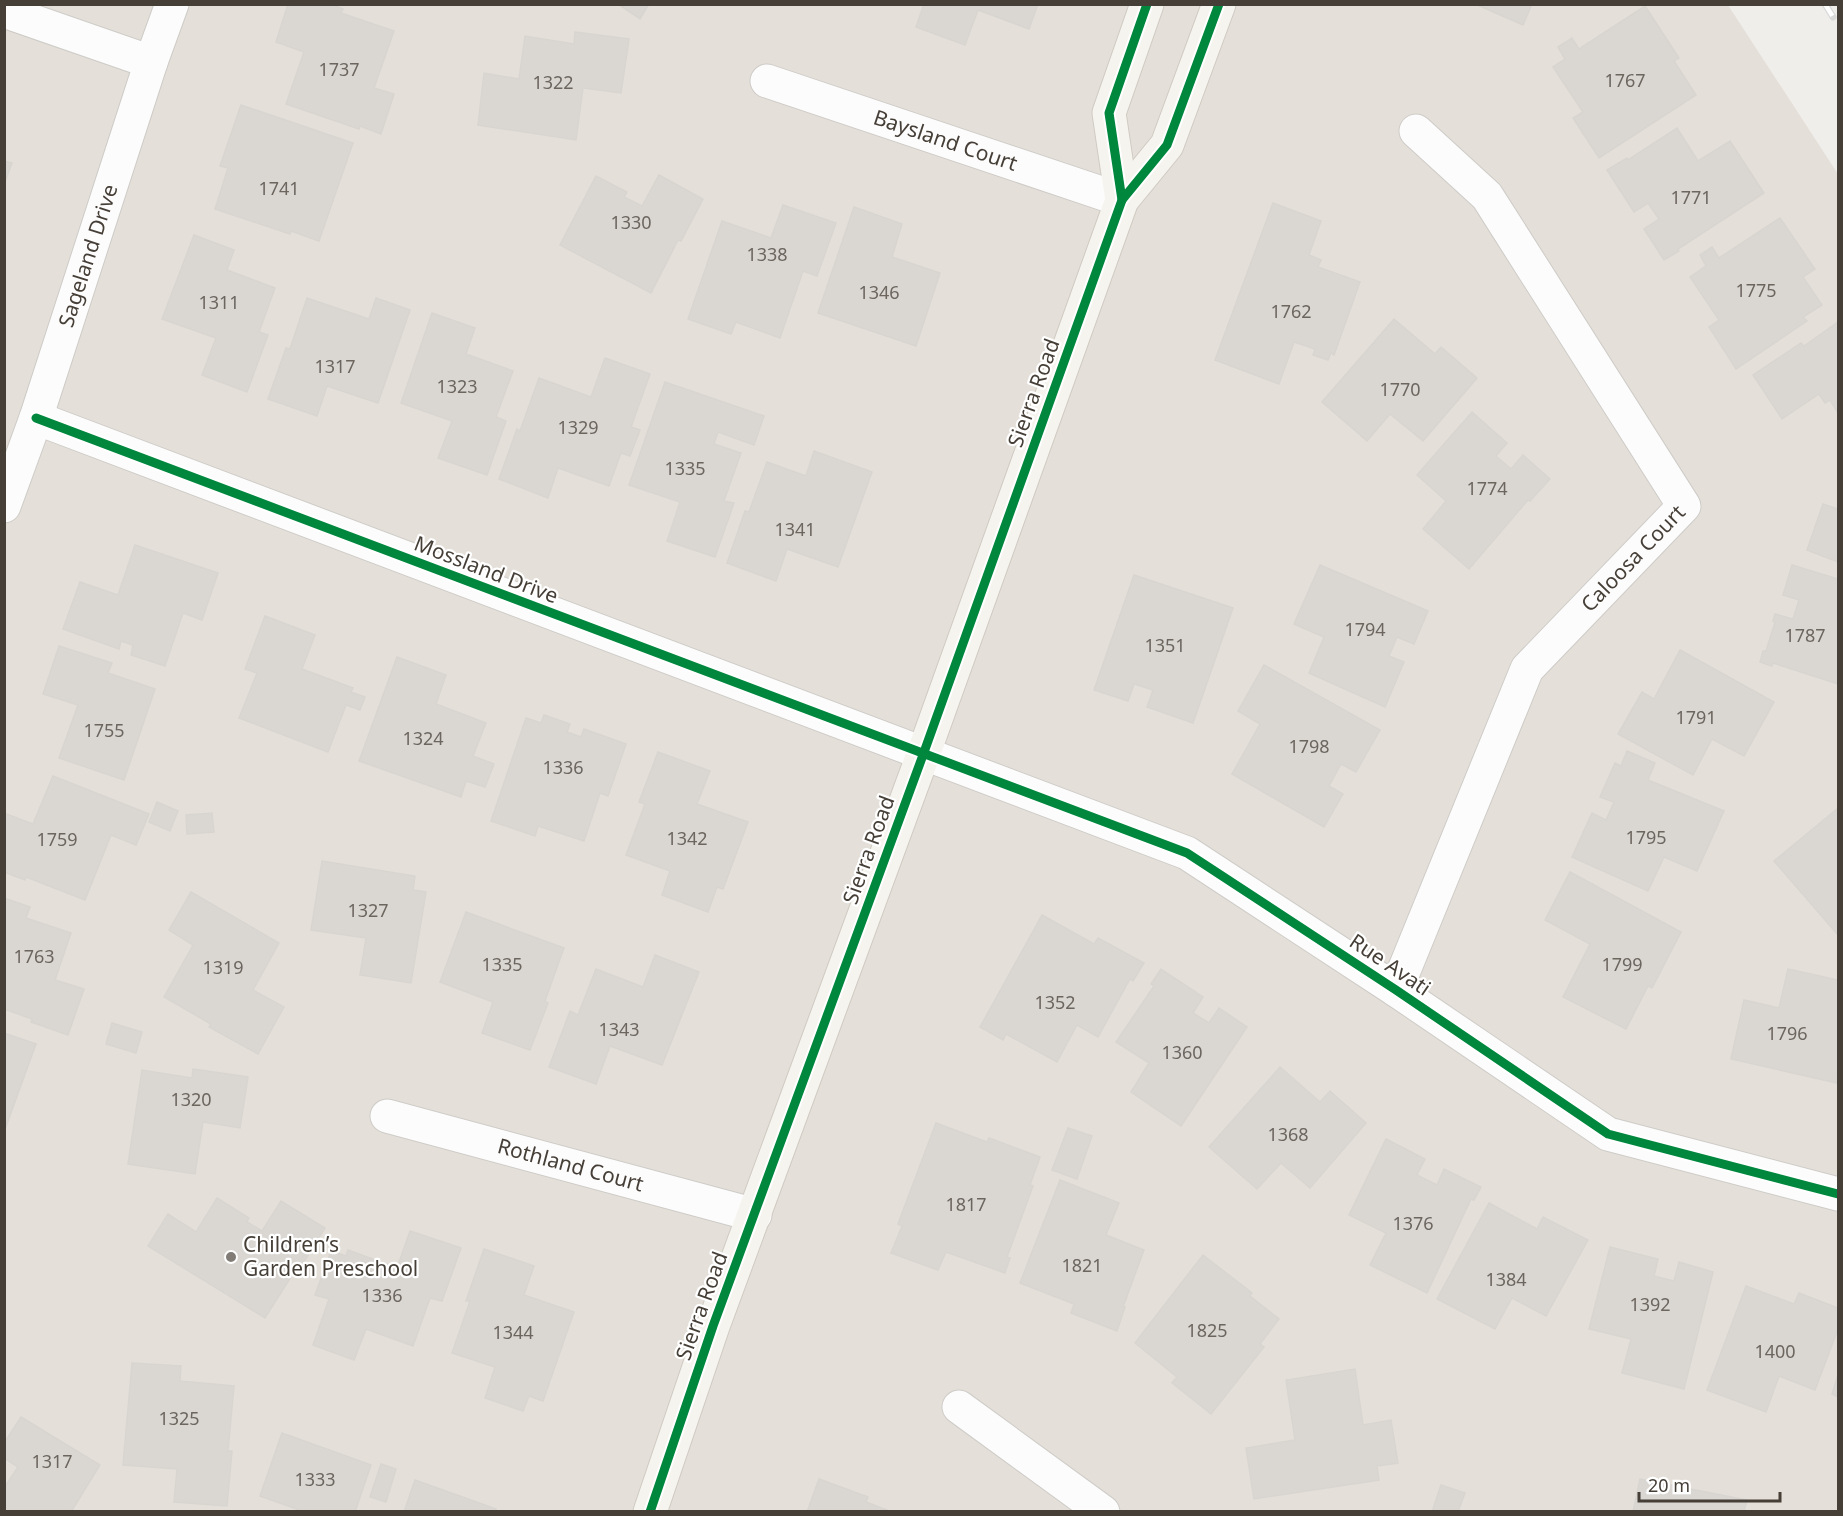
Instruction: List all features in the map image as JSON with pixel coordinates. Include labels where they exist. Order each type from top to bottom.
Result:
[{"type":"main road","name":"Sierra Road","points":[[1122,200],[1109,113],[1147,4]]},
{"type":"main road","name":"Sierra Road","points":[[650,1512],[713,1326],[923,755],[1122,200],[1167,145],[1219,4]]},
{"type":"street","name":"Sageland Drive","points":[[4,506],[36,418],[151,62],[172,4]]},
{"type":"street","points":[[4,11],[151,62]]},
{"type":"street","name":"Baysland Court","points":[[767,81],[1122,200]]},
{"type":"street","name":"Caloosa Court","points":[[1396,990],[1527,669],[1684,506],[1487,196],[1416,131]]},
{"type":"street","name":"Mossland Drive","points":[[36,418],[923,755]]},
{"type":"street","name":"Rue Avati","points":[[923,755],[1187,854],[1396,990],[1608,1134],[1839,1194]]},
{"type":"street","name":"Rothland Court","points":[[387,1116],[755,1215]]},
{"type":"street","points":[[959,1407],[1103,1512]]},
{"type":"shaded area","points":[[5,5],[1728,5],[1838,174],[1838,1511],[5,1512]]},
{"type":"building","points":[[288,4],[330,4],[343,9],[341,13],[394,31],[374,88],[394,94],[381,134],[360,126],[359,129],[286,104],[304,52],[276,42]]},
{"type":"building","points":[[618,4],[649,4],[640,19]]},
{"type":"building","points":[[924,4],[1038,4],[1029,29],[978,10],[965,45],[916,27]]},
{"type":"building","points":[[1475,4],[1532,4],[1523,25]]},
{"type":"building","points":[[1645,6],[1679,58],[1674,61],[1696,95],[1599,158],[1573,118],[1583,112],[1553,67],[1565,59],[1558,47],[1572,38],[1579,49]]},
{"type":"building","points":[[575,32],[629,39],[621,93],[583,88],[576,140],[478,125],[484,73],[519,79],[525,36],[574,44]]},
{"type":"building","points":[[241,105],[353,143],[319,241],[291,231],[290,234],[215,209],[228,168],[220,166]]},
{"type":"building","points":[[1677,128],[1698,161],[1730,141],[1764,193],[1664,260],[1644,229],[1659,219],[1648,203],[1634,212],[1607,170],[1627,158],[1628,160]]},
{"type":"building","points":[[4,161],[12,163],[4,185]]},
{"type":"building","points":[[659,175],[703,199],[681,241],[678,240],[651,293],[560,245],[596,176],[627,192],[624,197],[642,206]]},
{"type":"building","points":[[1273,203],[1321,221],[1309,255],[1321,260],[1318,267],[1360,282],[1334,355],[1331,353],[1328,360],[1313,355],[1315,349],[1294,342],[1279,384],[1215,360]]},
{"type":"building","points":[[783,205],[836,223],[817,276],[803,271],[780,338],[736,322],[731,334],[688,319],[722,221],[771,238]]},
{"type":"building","points":[[854,207],[902,224],[892,257],[940,273],[916,346],[818,313]]},
{"type":"building","points":[[1780,218],[1815,269],[1803,277],[1822,305],[1803,317],[1807,321],[1736,369],[1709,327],[1719,320],[1690,277],[1706,266],[1700,255],[1712,247],[1719,258]]},
{"type":"building","points":[[194,235],[234,250],[227,270],[275,288],[259,332],[268,335],[247,392],[202,375],[216,338],[162,319]]},
{"type":"building","points":[[307,298],[369,319],[376,298],[410,310],[378,403],[327,386],[317,416],[268,399],[286,348],[290,349]]},
{"type":"building","points":[[432,313],[475,328],[466,354],[513,371],[496,417],[506,421],[487,475],[438,458],[452,421],[401,403]]},
{"type":"building","points":[[1394,319],[1435,354],[1441,347],[1477,378],[1423,441],[1390,414],[1367,441],[1322,402]]},
{"type":"building","points":[[1838,322],[1838,413],[1830,400],[1825,403],[1819,394],[1782,419],[1753,375],[1801,343],[1804,346]]},
{"type":"building","points":[[605,358],[650,374],[631,427],[640,430],[630,456],[621,453],[609,486],[558,468],[548,498],[499,479],[517,429],[520,431],[539,378],[591,397]]},
{"type":"building","points":[[665,382],[764,416],[754,445],[718,432],[714,444],[741,453],[724,501],[734,503],[715,557],[667,541],[680,502],[629,485]]},
{"type":"building","points":[[1472,412],[1507,443],[1496,456],[1511,469],[1523,455],[1550,479],[1530,501],[1528,500],[1469,569],[1423,529],[1446,501],[1417,475]]},
{"type":"building","points":[[814,451],[872,472],[838,567],[787,549],[776,581],[727,563],[745,511],[749,512],[767,462],[806,476]]},
{"type":"building","points":[[1823,504],[1838,509],[1838,562],[1807,550]]},
{"type":"building","points":[[135,545],[218,573],[202,620],[183,613],[165,666],[131,655],[133,645],[121,641],[119,649],[63,629],[80,582],[118,595]]},
{"type":"building","points":[[1320,565],[1428,611],[1414,644],[1397,637],[1389,656],[1404,662],[1385,707],[1309,673],[1324,637],[1294,624]]},
{"type":"building","points":[[1792,565],[1838,579],[1838,684],[1773,663],[1772,666],[1760,662],[1763,651],[1766,651],[1775,622],[1773,621],[1775,614],[1793,619],[1799,600],[1783,595]]},
{"type":"building","points":[[1134,575],[1233,608],[1193,723],[1147,707],[1153,690],[1134,684],[1128,701],[1094,690]]},
{"type":"building","points":[[265,616],[315,635],[302,669],[353,688],[351,692],[365,697],[360,710],[346,705],[328,752],[239,718],[257,673],[245,669]]},
{"type":"building","points":[[59,646],[112,663],[108,673],[155,689],[124,780],[59,758],[78,705],[43,694]]},
{"type":"building","points":[[1680,650],[1774,702],[1744,756],[1712,739],[1693,775],[1618,734],[1642,692],[1654,699]]},
{"type":"building","points":[[397,657],[446,675],[436,704],[486,723],[473,756],[494,764],[485,787],[466,781],[461,797],[359,761]]},
{"type":"building","points":[[1264,665],[1380,730],[1356,772],[1341,764],[1329,786],[1343,794],[1324,827],[1232,774],[1260,724],[1238,711]]},
{"type":"building","points":[[544,715],[570,724],[567,732],[581,737],[584,729],[626,744],[608,796],[600,793],[584,841],[538,826],[535,836],[491,821],[526,718],[541,723]]},
{"type":"building","points":[[1627,751],[1655,763],[1648,780],[1724,811],[1697,871],[1664,857],[1648,891],[1572,857],[1592,813],[1606,820],[1614,802],[1600,797],[1615,763],[1621,766]]},
{"type":"building","points":[[658,752],[710,771],[697,804],[748,822],[723,889],[717,887],[708,912],[662,895],[670,871],[626,855],[645,804],[639,802]]},
{"type":"building","points":[[53,776],[149,814],[136,845],[111,835],[85,900],[26,877],[25,880],[4,872],[4,813],[33,824]]},
{"type":"building","points":[[157,802],[178,811],[170,831],[149,822]]},
{"type":"building","points":[[1838,808],[1838,935],[1774,861]]},
{"type":"building","points":[[212,813],[214,832],[187,834],[186,815]]},
{"type":"building","points":[[322,861],[415,876],[413,890],[426,892],[411,983],[360,975],[366,938],[311,930]]},
{"type":"building","points":[[1570,872],[1681,932],[1652,988],[1648,986],[1626,1029],[1563,997],[1590,944],[1545,920]]},
{"type":"building","points":[[191,892],[279,943],[253,990],[284,1007],[258,1054],[209,1027],[211,1024],[164,997],[193,945],[169,930]]},
{"type":"building","points":[[4,898],[30,907],[26,918],[71,933],[55,980],[84,989],[68,1035],[31,1022],[32,1019],[4,1009]]},
{"type":"building","points":[[466,912],[564,948],[545,1001],[548,1003],[530,1050],[482,1033],[493,1002],[440,982]]},
{"type":"building","points":[[1042,915],[1094,944],[1098,938],[1144,963],[1133,981],[1130,979],[1098,1037],[1077,1025],[1057,1062],[1006,1034],[1003,1040],[980,1027]]},
{"type":"building","points":[[655,955],[699,972],[662,1065],[610,1046],[596,1084],[549,1067],[570,1011],[578,1015],[596,969],[643,987]]},
{"type":"building","points":[[1161,969],[1203,997],[1193,1013],[1209,1023],[1219,1008],[1247,1027],[1181,1126],[1131,1092],[1149,1063],[1116,1042],[1154,986],[1151,984]]},
{"type":"building","points":[[1788,969],[1838,980],[1837,1083],[1731,1059],[1744,1000],[1779,1008]]},
{"type":"building","points":[[112,1023],[142,1032],[136,1053],[106,1044]]},
{"type":"building","points":[[4,1033],[36,1044],[4,1132]]},
{"type":"building","points":[[1280,1067],[1320,1102],[1330,1091],[1366,1123],[1310,1188],[1281,1163],[1257,1189],[1209,1147]]},
{"type":"building","points":[[193,1069],[248,1077],[240,1128],[203,1122],[195,1174],[128,1164],[142,1070],[192,1078]]},
{"type":"building","points":[[936,1123],[987,1142],[989,1138],[1040,1157],[1030,1185],[1033,1186],[1007,1257],[1010,1258],[1005,1273],[946,1252],[938,1270],[891,1253],[902,1226],[898,1224]]},
{"type":"building","points":[[1068,1128],[1092,1136],[1077,1179],[1052,1170]]},
{"type":"building","points":[[1386,1139],[1425,1159],[1417,1175],[1437,1185],[1444,1169],[1481,1187],[1474,1200],[1471,1199],[1427,1293],[1370,1265],[1386,1233],[1349,1215]]},
{"type":"building","points":[[1060,1180],[1119,1203],[1106,1235],[1144,1250],[1123,1307],[1125,1307],[1117,1331],[1071,1313],[1074,1304],[1020,1283]]},
{"type":"building","points":[[217,1198],[249,1218],[247,1222],[262,1231],[281,1201],[325,1228],[265,1318],[148,1246],[168,1214],[196,1232]]},
{"type":"building","points":[[1489,1203],[1537,1229],[1543,1217],[1588,1240],[1546,1316],[1512,1298],[1495,1329],[1437,1299]]},
{"type":"building","points":[[410,1231],[461,1248],[442,1301],[430,1298],[413,1346],[366,1329],[354,1360],[313,1345],[329,1299],[315,1295],[331,1251],[346,1256],[348,1250],[397,1268]]},
{"type":"building","points":[[1610,1247],[1658,1259],[1654,1276],[1674,1281],[1679,1262],[1713,1272],[1684,1389],[1622,1373],[1631,1339],[1589,1329]]},
{"type":"building","points":[[484,1249],[534,1266],[524,1295],[574,1312],[543,1401],[529,1396],[523,1411],[485,1398],[495,1367],[452,1353],[470,1301],[466,1301]]},
{"type":"building","points":[[1203,1255],[1252,1293],[1250,1296],[1279,1319],[1260,1344],[1264,1347],[1211,1414],[1172,1383],[1177,1377],[1135,1343]]},
{"type":"building","points":[[1746,1286],[1794,1304],[1799,1293],[1838,1308],[1838,1329],[1815,1390],[1779,1376],[1766,1412],[1707,1390]]},
{"type":"building","points":[[132,1363],[181,1366],[180,1381],[234,1386],[228,1451],[232,1451],[227,1506],[174,1502],[177,1469],[123,1465]]},
{"type":"building","points":[[1355,1369],[1363,1425],[1391,1420],[1398,1463],[1377,1466],[1379,1480],[1254,1499],[1246,1448],[1295,1440],[1286,1380]]},
{"type":"building","points":[[1838,1375],[1838,1397],[1832,1394]]},
{"type":"building","points":[[21,1417],[100,1465],[71,1512],[4,1512],[4,1488],[18,1467],[4,1458],[4,1443]]},
{"type":"building","points":[[282,1433],[371,1465],[355,1512],[305,1512],[260,1496]]},
{"type":"building","points":[[381,1464],[396,1469],[386,1502],[370,1497]]},
{"type":"building","points":[[819,1479],[868,1497],[866,1502],[892,1512],[807,1512]]},
{"type":"building","points":[[1640,1479],[1747,1500],[1744,1512],[1633,1512]]},
{"type":"building","points":[[415,1480],[496,1509],[495,1512],[404,1512]]},
{"type":"building","points":[[1441,1485],[1465,1493],[1458,1512],[1432,1512]]},
{"type":"railway","points":[[1825,4],[1833,17]]},
{"type":"cycle path","points":[[1122,200],[1109,113],[1147,4]]},
{"type":"cycle path","points":[[650,1512],[713,1326],[923,755],[1122,200],[1167,145],[1219,4]]},
{"type":"cycle path","points":[[36,418],[1187,853],[1396,990],[1608,1134],[1838,1194]]},
{"type":"place","name":"Children’s Garden Preschool","points":[[231,1257]]}]
